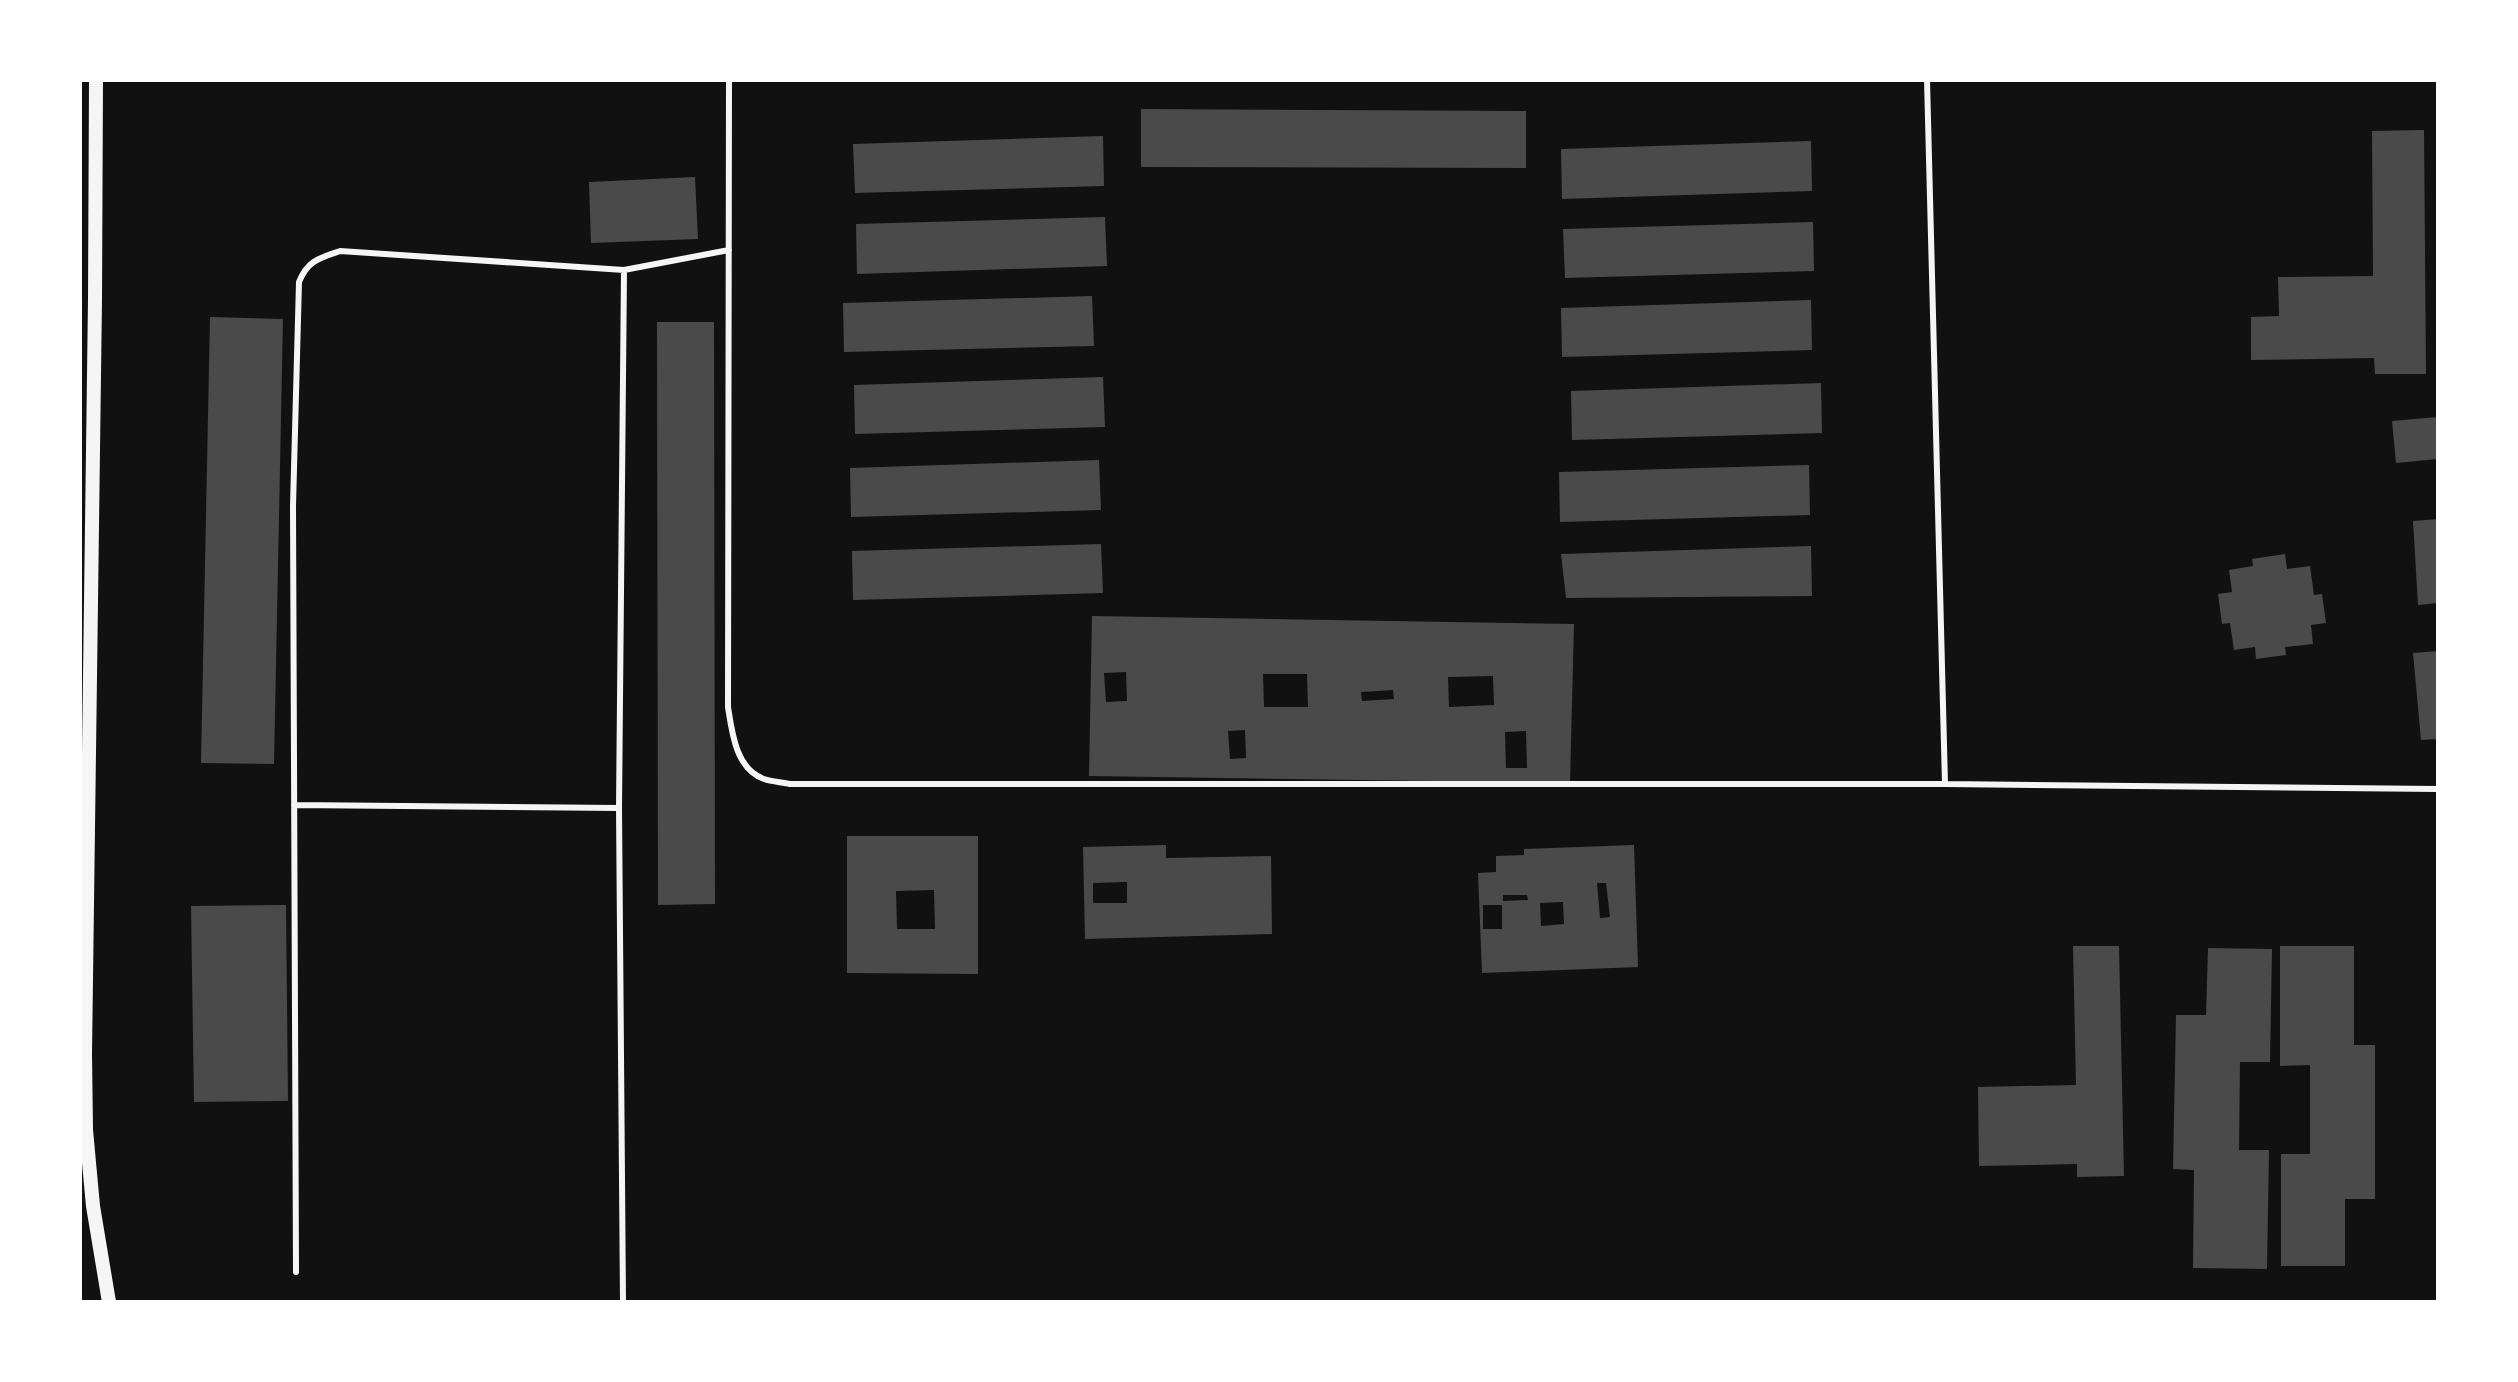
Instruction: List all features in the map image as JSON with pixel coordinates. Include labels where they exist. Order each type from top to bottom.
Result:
[{"type":"street","points":[[96,80],[85,1054],[91,1191],[109,1302]]},
{"type":"lane","points":[[729,80],[728,707],[732,735],[739,754],[762,779],[790,784],[1945,784],[2438,789]]},
{"type":"lane","points":[[1927,80],[1945,784]]},
{"type":"lane","points":[[296,1272],[293,506],[299,282],[304,268],[321,257],[340,251],[624,270],[729,250]]},
{"type":"lane","points":[[623,1302],[619,808],[624,270]]},
{"type":"lane","points":[[294,805],[619,808]]},
{"type":"building","points":[[1141,109],[1526,111],[1526,168],[1141,167]]},
{"type":"building","points":[[2424,130],[2426,374],[2375,374],[2374,358],[2251,360],[2251,317],[2279,316],[2278,277],[2373,276],[2372,131]]},
{"type":"building","points":[[1103,136],[1104,186],[855,193],[853,144]]},
{"type":"building","points":[[1811,141],[1812,191],[1562,199],[1561,149]]},
{"type":"building","points":[[695,177],[698,239],[591,243],[589,182]]},
{"type":"building","points":[[1105,217],[1107,266],[857,274],[856,224]]},
{"type":"building","points":[[1813,222],[1814,271],[1565,278],[1563,229]]},
{"type":"building","points":[[1092,296],[1094,346],[844,352],[843,303]]},
{"type":"building","points":[[1811,300],[1812,350],[1562,357],[1561,308]]},
{"type":"building","points":[[210,317],[283,319],[274,764],[201,763]]},
{"type":"building","points":[[657,322],[714,322],[715,904],[658,905]]},
{"type":"building","points":[[1103,377],[1105,427],[855,434],[854,385]]},
{"type":"building","points":[[1821,383],[1822,433],[1572,440],[1571,391]]},
{"type":"building","points":[[2438,417],[2438,459],[2396,463],[2392,421]]},
{"type":"building","points":[[1099,460],[1101,510],[851,517],[850,468]]},
{"type":"building","points":[[1809,465],[1810,515],[1560,522],[1559,472]]},
{"type":"building","points":[[2438,519],[2438,603],[2418,605],[2413,521]]},
{"type":"building","points":[[1101,544],[1103,593],[853,600],[852,551]]},
{"type":"building","points":[[1811,546],[1812,596],[1566,598],[1561,554]]},
{"type":"building","points":[[2285,554],[2287,569],[2310,566],[2314,595],[2322,594],[2326,623],[2311,625],[2313,644],[2285,647],[2286,655],[2256,659],[2255,647],[2234,650],[2230,623],[2222,624],[2218,594],[2232,592],[2229,570],[2253,566],[2252,559]]},
{"type":"building","points":[[1092,616],[1574,624],[1570,783],[1089,776]],"holes":[[[1126,672],[1127,701],[1106,702],[1104,673]],[[1263,674],[1307,674],[1308,707],[1264,707]],[[1493,676],[1494,705],[1449,707],[1448,677]],[[1393,690],[1394,699],[1362,701],[1361,692]],[[1245,730],[1246,758],[1230,759],[1228,731]],[[1526,731],[1527,768],[1506,768],[1505,732]]]},
{"type":"building","points":[[2438,651],[2438,739],[2421,740],[2413,653]]},
{"type":"building","points":[[847,836],[978,836],[978,974],[847,973]],"holes":[[[934,890],[935,929],[897,929],[896,891]]]},
{"type":"building","points":[[1166,845],[1166,858],[1271,856],[1272,934],[1085,939],[1083,847]],"holes":[[[1127,882],[1127,903],[1093,903],[1093,883]]]},
{"type":"building","points":[[1634,845],[1638,967],[1482,973],[1478,873],[1496,872],[1496,856],[1524,855],[1524,849]],"holes":[[[1597,883],[1606,883],[1610,917],[1600,918]],[[1503,895],[1527,895],[1528,900],[1503,901]],[[1563,902],[1564,924],[1541,926],[1540,903]],[[1483,905],[1502,905],[1502,929],[1483,929]]]},
{"type":"building","points":[[286,905],[288,1101],[194,1102],[191,906]]},
{"type":"building","points":[[2073,946],[2119,946],[2124,1176],[2077,1177],[2077,1164],[1979,1166],[1978,1087],[2076,1085]]},
{"type":"building","points":[[2280,946],[2354,946],[2354,1045],[2375,1045],[2375,1199],[2345,1199],[2345,1266],[2281,1266],[2281,1154],[2310,1154],[2310,1065],[2280,1066]]},
{"type":"building","points":[[2208,948],[2272,949],[2270,1062],[2240,1062],[2239,1150],[2269,1150],[2267,1269],[2193,1268],[2194,1170],[2173,1169],[2176,1015],[2206,1015]]}]
